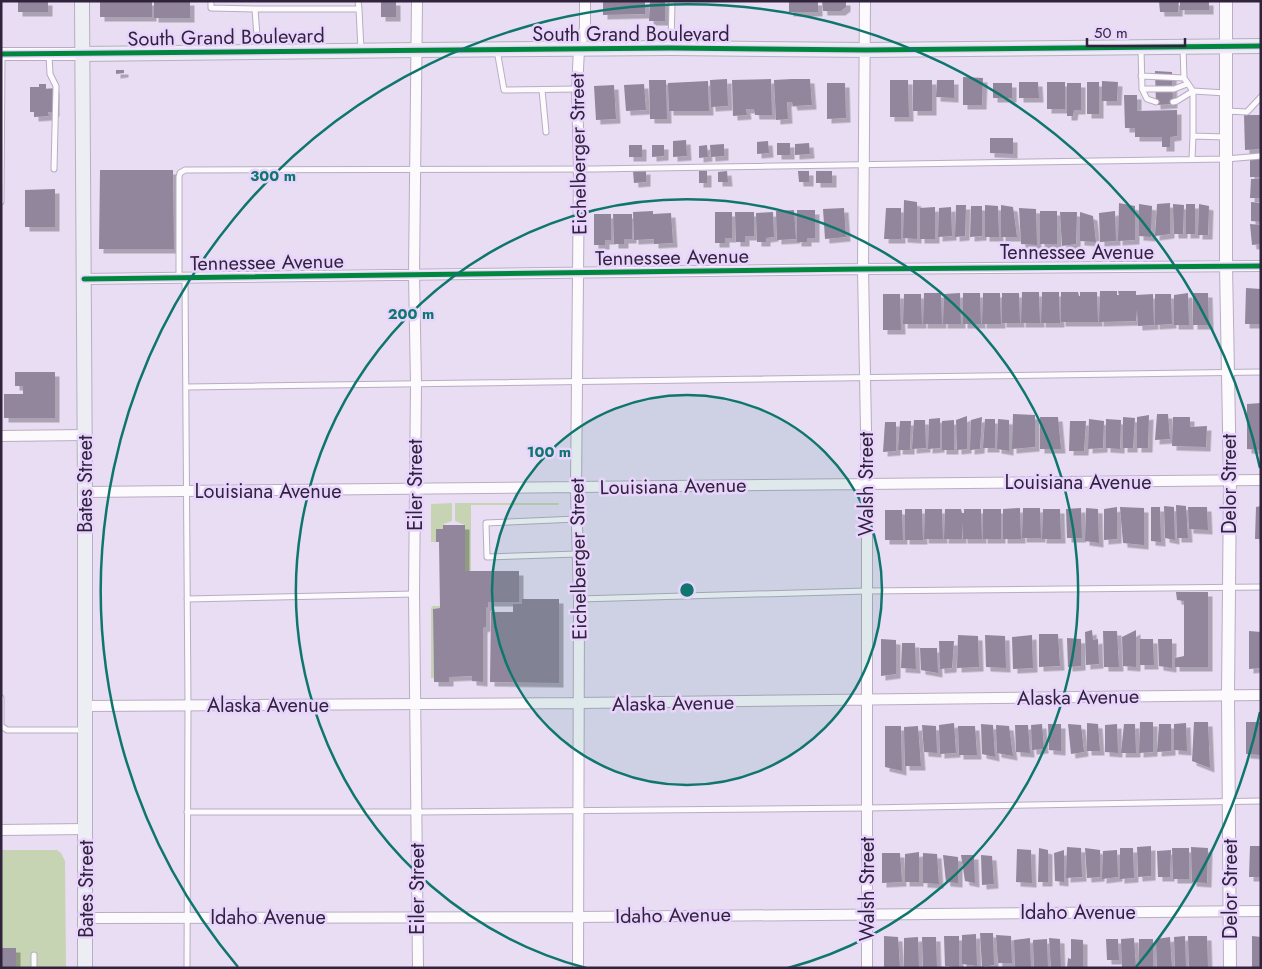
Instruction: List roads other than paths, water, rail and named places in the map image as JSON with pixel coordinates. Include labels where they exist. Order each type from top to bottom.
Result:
[{"type":"main road","name":"Bates Street","points":[[82,1],[85,435],[85,968]]},
{"type":"main road","name":"South Grand Boulevard","points":[[82,54],[496,49],[866,50],[1261,46]]},
{"type":"street","name":"Eiler Street","points":[[418,1],[414,274],[416,384],[414,594],[418,968]]},
{"type":"street","name":"Eichelberger Street","points":[[578,968],[579,599],[576,488],[579,169],[577,89],[579,49],[585,28],[585,1]]},
{"type":"street","name":"Walsh Street","points":[[865,1],[864,269],[867,484],[867,968]]},
{"type":"street","name":"Delor Street","points":[[1226,1],[1226,266],[1230,481],[1228,695],[1230,968]]},
{"type":"street","name":"South Grand Boulevard","points":[[2,54],[82,54]]},
{"type":"street","name":"Tennessee Avenue","points":[[84,279],[1261,266]]},
{"type":"street","points":[[1,436],[85,435]]},
{"type":"street","name":"Louisiana Avenue","points":[[85,492],[1261,480]]},
{"type":"street","name":"Alaska Avenue","points":[[85,706],[579,704],[1261,695]]},
{"type":"street","points":[[1,830],[86,829]]},
{"type":"street","name":"Idaho Avenue","points":[[86,918],[1261,911]]},
{"type":"lane","points":[[211,1],[211,8],[358,10]]},
{"type":"lane","points":[[358,1],[361,50]]},
{"type":"lane","points":[[671,48],[672,1]]},
{"type":"lane","points":[[255,9],[258,52]]},
{"type":"lane","points":[[1141,47],[1142,89],[1147,99],[1156,102]]},
{"type":"lane","points":[[1183,47],[1184,78],[1193,91],[1192,159]]},
{"type":"lane","points":[[496,49],[504,90],[577,89]]},
{"type":"lane","points":[[1,202],[2,54]]},
{"type":"lane","points":[[49,55],[50,74],[56,86],[54,169]]},
{"type":"lane","points":[[1141,76],[1184,78]]},
{"type":"lane","points":[[1142,89],[1174,89],[1187,84]]},
{"type":"lane","points":[[542,90],[546,132]]},
{"type":"lane","points":[[1173,102],[1193,91],[1226,93]]},
{"type":"lane","points":[[1226,112],[1248,112],[1261,97]]},
{"type":"lane","points":[[1193,136],[1226,137]]},
{"type":"lane","points":[[187,968],[187,387],[180,173],[185,170],[579,169],[1226,159],[1261,156]]},
{"type":"lane","points":[[187,387],[1261,372]]},
{"type":"lane","points":[[577,519],[486,524],[487,558],[578,554]]},
{"type":"lane","points":[[579,599],[866,591],[1261,587]]},
{"type":"lane","points":[[187,599],[414,594]]},
{"type":"lane","points":[[1,698],[1,726],[8,730],[85,730]]},
{"type":"lane","points":[[187,812],[867,808],[1261,801]]},
{"type":"lane","points":[[34,955],[34,968]]}]
